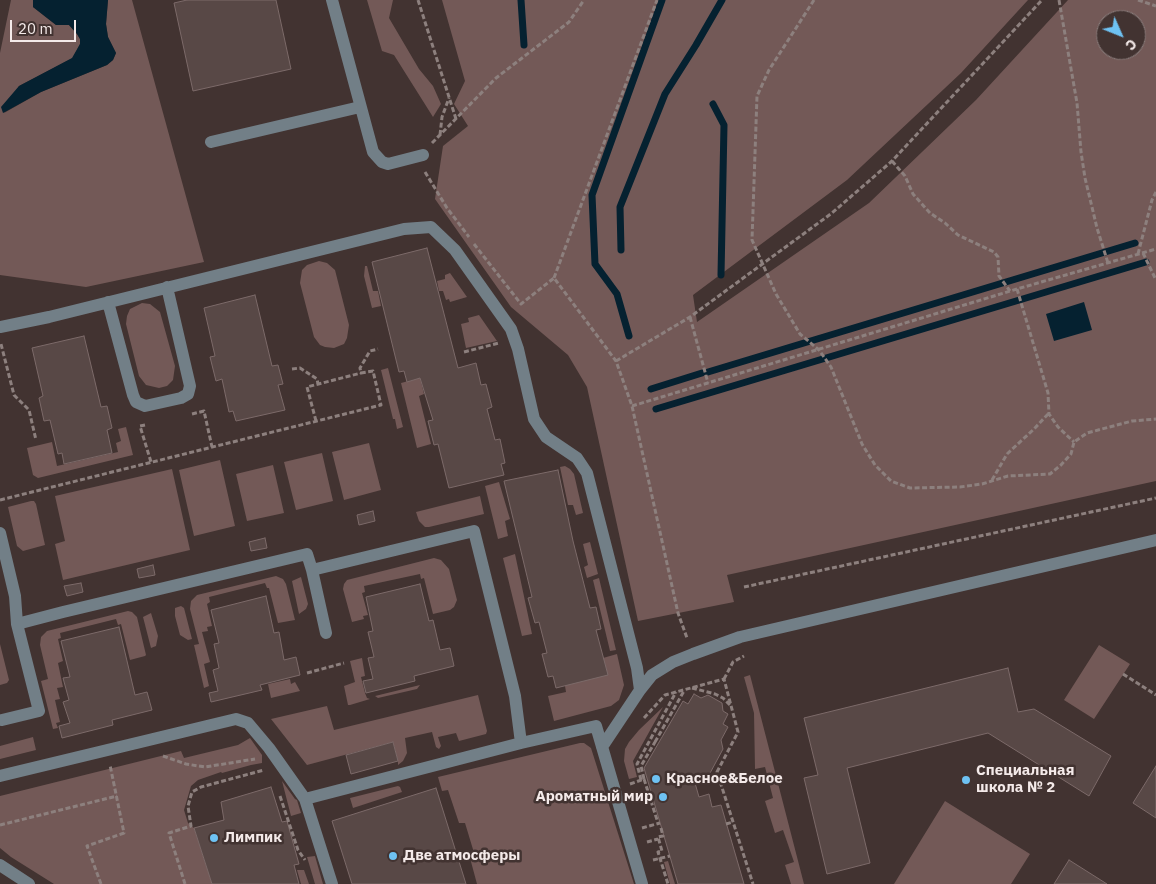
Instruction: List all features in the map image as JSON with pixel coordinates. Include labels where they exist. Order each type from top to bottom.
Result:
[{"type":"lane","points":[[332,0],[372,152],[382,162],[393,163],[423,154]]},
{"type":"lane","points":[[211,142],[360,108]]},
{"type":"lane","points":[[0,327],[404,229],[431,227],[455,250],[510,329],[518,349],[534,419],[546,437],[577,458],[587,473],[637,668],[640,690]]},
{"type":"lane","points":[[108,302],[132,395],[136,402],[144,406],[181,398],[188,394],[190,386],[167,287]]},
{"type":"lane","points":[[312,570],[474,531],[515,696],[521,743]]},
{"type":"lane","points":[[0,533],[15,596],[17,624],[39,711],[2,720]]},
{"type":"lane","points":[[602,747],[652,675],[673,662],[693,654],[740,637],[1156,540]]},
{"type":"lane","points":[[17,624],[307,554],[326,633]]},
{"type":"lane","points":[[0,776],[236,719],[248,723],[269,748],[305,800],[332,884]]},
{"type":"lane","points":[[305,800],[521,743],[596,726],[642,884]]},
{"type":"lane","points":[[0,865],[29,884]]},
{"type":"path","points":[[418,0],[456,119]]},
{"type":"path","points":[[584,0],[569,22],[496,78],[423,154],[421,165],[447,208],[521,304],[554,278],[657,0]]},
{"type":"path","points":[[814,0],[769,70],[757,96],[752,240],[776,294],[800,334],[819,350],[831,367],[862,444],[875,465],[891,480],[910,488],[960,487],[1008,476],[1050,474],[1071,454],[1074,442],[1087,434],[1132,421],[1156,419]]},
{"type":"path","points":[[616,361],[690,317],[832,213],[892,161],[1042,0]]},
{"type":"path","points":[[1059,0],[1077,103],[1085,178],[1108,263]]},
{"type":"path","points":[[1138,0],[1156,6]]},
{"type":"path","points":[[440,135],[442,117],[449,97]]},
{"type":"path","points":[[892,161],[905,176],[913,194],[930,213],[958,235],[994,252],[998,257],[1000,276],[1010,291]]},
{"type":"path","points":[[1138,254],[1146,219],[1156,192]]},
{"type":"path","points":[[632,406],[1010,291],[1156,249]]},
{"type":"path","points":[[1143,253],[1156,280]]},
{"type":"path","points":[[554,278],[616,361],[632,406],[678,613],[693,654]]},
{"type":"path","points":[[1017,289],[1048,393],[1049,412],[1058,427],[1074,442]]},
{"type":"path","points":[[690,317],[708,384]]},
{"type":"path","points":[[0,339],[14,395],[29,410],[36,440]]},
{"type":"path","points":[[464,352],[502,342]]},
{"type":"path","points":[[361,373],[360,368],[370,351],[378,349]]},
{"type":"path","points":[[292,369],[300,368],[317,379],[318,384]]},
{"type":"path","points":[[0,500],[381,405],[373,371],[307,386],[316,421]]},
{"type":"path","points":[[191,414],[204,411],[212,447]]},
{"type":"path","points":[[991,481],[1008,454],[1034,430],[1049,412]]},
{"type":"path","points":[[146,420],[148,424],[140,426],[151,462]]},
{"type":"path","points":[[744,586],[1156,498]]},
{"type":"path","points":[[307,672],[344,663]]},
{"type":"path","points":[[1123,674],[1156,695]]},
{"type":"path","points":[[641,722],[665,695],[724,679],[738,732],[717,772],[753,884]]},
{"type":"path","points":[[692,688],[715,694],[723,698],[731,706]]},
{"type":"path","points":[[642,779],[642,766],[684,690]]},
{"type":"path","points":[[660,828],[663,836],[645,842],[641,828],[659,823],[637,764],[676,692]]},
{"type":"path","points":[[158,754],[186,764],[205,767],[259,758]]},
{"type":"path","points":[[101,884],[87,846],[124,833],[110,765]]},
{"type":"path","points":[[185,884],[169,833],[191,826],[188,806],[192,792],[201,787],[271,768]]},
{"type":"path","points":[[625,778],[627,784],[642,779]]},
{"type":"path","points":[[0,825],[117,796]]},
{"type":"path","points":[[280,796],[298,850],[306,863]]},
{"type":"path","points":[[726,824],[733,822]]},
{"type":"path","points":[[658,838],[662,851],[658,852],[668,884]]},
{"type":"path","points":[[654,868],[651,861],[670,856]]},
{"type":"shaded area","points":[[11,0],[33,0],[33,7],[56,25],[69,25],[80,39],[80,44],[73,58],[19,86],[4,113],[41,92],[107,65],[113,60],[116,53],[108,37],[106,24],[108,0],[132,0],[204,262],[86,287],[0,275],[0,53]]},
{"type":"shaded area","points":[[367,0],[393,0],[389,18],[419,69],[433,86],[441,104],[433,117],[394,55],[382,51]]},
{"type":"shaded area","points":[[442,0],[1028,0],[961,73],[847,180],[693,295],[697,322],[869,203],[976,100],[1068,0],[1156,0],[1156,481],[727,575],[734,602],[638,621],[587,387],[568,355],[511,307],[435,199],[443,146],[468,126],[454,104],[465,81]]},
{"type":"shaded area","points":[[319,261],[327,263],[335,270],[349,325],[344,344],[334,348],[320,345],[314,337],[300,283],[302,270],[307,265]]},
{"type":"shaded area","points":[[365,266],[367,266],[373,291],[378,291],[381,306],[372,308],[364,276]]},
{"type":"shaded area","points":[[450,273],[467,297],[450,302],[449,299],[446,300],[443,291],[439,291],[437,281],[445,279],[445,275]]},
{"type":"shaded area","points":[[142,303],[150,304],[160,312],[175,366],[173,380],[167,386],[159,388],[146,385],[139,376],[126,324],[130,309]]},
{"type":"shaded area","points":[[479,315],[497,341],[466,348],[461,324],[469,322],[468,318]]},
{"type":"shaded area","points":[[388,368],[403,427],[397,429],[381,370]]},
{"type":"shaded area","points":[[420,378],[424,394],[419,396],[431,444],[417,448],[401,383]]},
{"type":"shaded area","points":[[126,427],[133,455],[38,478],[33,475],[27,448],[52,442],[57,466],[118,452],[116,443],[121,441],[118,429]]},
{"type":"shaded area","points":[[369,443],[381,490],[344,500],[332,452]]},
{"type":"shaded area","points":[[322,453],[333,501],[296,510],[284,462]]},
{"type":"shaded area","points":[[220,460],[235,526],[194,536],[179,470]]},
{"type":"shaded area","points":[[273,465],[284,513],[247,521],[236,474]]},
{"type":"shaded area","points":[[565,466],[574,474],[583,513],[576,515],[573,505],[568,505],[560,467]]},
{"type":"shaded area","points":[[172,469],[190,550],[63,580],[55,544],[65,541],[55,496]]},
{"type":"shaded area","points":[[499,482],[510,519],[505,521],[508,536],[498,539],[485,486]]},
{"type":"shaded area","points":[[480,496],[484,514],[425,527],[419,521],[416,512]]},
{"type":"shaded area","points":[[34,501],[36,504],[45,545],[23,551],[17,546],[8,507]]},
{"type":"shaded area","points":[[590,542],[598,574],[587,578],[584,567],[588,565],[583,544]]},
{"type":"shaded area","points":[[515,554],[532,634],[522,636],[503,558]]},
{"type":"shaded area","points":[[434,558],[441,560],[449,569],[457,600],[454,607],[450,610],[433,614],[424,578],[421,579],[420,574],[364,586],[365,592],[362,593],[368,615],[363,616],[364,619],[352,622],[343,589],[347,580]]},
{"type":"shaded area","points":[[276,576],[283,579],[286,584],[295,620],[278,623],[269,588],[267,588],[265,583],[209,597],[210,602],[207,604],[212,626],[207,627],[208,631],[202,632],[210,662],[204,664],[209,686],[204,688],[194,645],[199,644],[190,609],[191,601],[197,595]]},
{"type":"shaded area","points":[[301,577],[308,604],[306,609],[299,614],[292,581]]},
{"type":"shaded area","points":[[599,578],[616,650],[610,651],[593,580]]},
{"type":"shaded area","points":[[181,606],[184,608],[192,639],[188,640],[180,635],[175,608]]},
{"type":"shaded area","points":[[128,611],[137,617],[145,656],[130,660],[121,624],[118,625],[116,619],[60,633],[61,638],[58,639],[63,661],[58,663],[63,687],[57,688],[60,699],[55,700],[60,722],[56,723],[58,728],[53,729],[41,681],[48,679],[40,645],[41,637],[47,631]]},
{"type":"shaded area","points":[[151,613],[158,636],[156,646],[151,648],[143,617]]},
{"type":"shaded area","points":[[0,644],[9,680],[7,683],[0,685]]},
{"type":"shaded area","points":[[1099,645],[1130,664],[1094,719],[1064,700]]},
{"type":"shaded area","points":[[617,654],[624,685],[619,700],[611,706],[554,721],[548,696],[566,692],[565,686],[603,658]]},
{"type":"shaded area","points":[[362,658],[365,676],[361,677],[367,698],[370,699],[348,705],[344,686],[355,682],[350,661]]},
{"type":"shaded area","points":[[750,675],[804,884],[791,884],[785,865],[794,862],[783,830],[775,833],[765,801],[773,798],[765,767],[755,769],[754,713],[744,677]]},
{"type":"shaded area","points":[[290,679],[291,684],[295,682],[300,691],[271,698],[268,684]]},
{"type":"shaded area","points":[[420,685],[417,689],[378,698],[375,696]]},
{"type":"shaded area","points":[[478,695],[487,731],[486,734],[459,741],[456,733],[438,737],[441,746],[439,749],[436,747],[432,732],[405,738],[407,753],[403,761],[398,765],[393,742],[307,765],[271,719],[327,706],[334,730]]},
{"type":"shaded area","points":[[663,707],[633,761],[637,777],[629,779],[624,761],[625,749],[639,730]]},
{"type":"shaded area","points":[[33,737],[36,750],[0,759],[0,746]]},
{"type":"shaded area","points":[[250,738],[262,755],[262,763],[221,772],[198,780],[191,786],[184,810],[188,823],[194,828],[212,884],[54,884],[0,848],[0,796],[181,751],[184,758],[238,745]]},
{"type":"shaded area","points":[[584,743],[591,748],[634,884],[477,884],[470,858],[475,856],[465,823],[459,823],[448,790],[442,791],[438,777]]},
{"type":"shaded area","points":[[282,781],[297,800],[301,813],[291,816]]},
{"type":"shaded area","points":[[398,786],[402,792],[353,808],[350,798]]},
{"type":"shaded area","points":[[945,801],[1030,854],[1011,884],[894,884]]},
{"type":"shaded area","points":[[315,856],[323,884],[315,884],[307,857]]},
{"type":"shaded area","points":[[668,861],[675,884],[670,884],[664,862]]},
{"type":"shaded area","points":[[297,870],[304,870],[309,884],[301,884]]},
{"type":"water","points":[[33,0],[108,0],[106,24],[108,37],[116,53],[113,60],[107,65],[41,92],[3,113],[1,107],[19,86],[72,58],[80,44],[80,39],[69,25],[56,25],[33,7]]},
{"type":"water","points":[[1084,302],[1092,330],[1054,341],[1046,314]]},
{"type":"building","points":[[187,0],[276,0],[291,69],[193,91],[174,3]]},
{"type":"building","points":[[427,248],[458,368],[476,363],[481,385],[486,384],[492,407],[487,409],[495,440],[500,439],[505,463],[501,464],[504,475],[449,488],[438,444],[434,445],[428,421],[433,420],[420,378],[407,382],[404,371],[399,372],[372,262]]},
{"type":"building","points":[[255,295],[272,366],[278,365],[283,384],[278,385],[285,410],[236,421],[233,411],[229,412],[222,379],[216,381],[210,357],[215,356],[204,308]]},
{"type":"building","points":[[84,336],[101,407],[107,406],[112,428],[107,430],[112,453],[64,464],[62,453],[58,454],[50,420],[44,421],[39,398],[43,396],[32,348]]},
{"type":"building","points":[[558,470],[590,608],[596,607],[601,629],[596,630],[608,675],[556,688],[553,676],[548,677],[542,654],[547,653],[539,622],[535,623],[528,598],[532,597],[504,481]]},
{"type":"building","points":[[373,511],[375,521],[359,525],[357,515]]},
{"type":"building","points":[[265,538],[267,548],[251,551],[249,542]]},
{"type":"building","points":[[153,565],[155,575],[139,578],[137,569]]},
{"type":"building","points":[[81,583],[83,592],[67,596],[64,586]]},
{"type":"building","points":[[420,584],[429,621],[433,620],[440,650],[450,648],[454,666],[414,676],[415,681],[366,693],[363,681],[373,679],[368,658],[374,657],[368,632],[373,631],[366,597]]},
{"type":"building","points":[[266,596],[274,633],[279,632],[284,660],[296,657],[300,675],[260,685],[262,690],[211,702],[209,693],[218,691],[213,670],[219,668],[214,644],[219,643],[211,610]]},
{"type":"building","points":[[119,627],[135,695],[147,692],[152,710],[112,720],[113,725],[62,738],[59,726],[70,723],[63,702],[69,700],[63,678],[70,677],[61,641]]},
{"type":"building","points":[[1008,668],[1018,712],[1034,709],[1111,756],[1089,796],[988,733],[847,768],[870,863],[827,874],[804,778],[818,775],[804,718]]},
{"type":"building","points":[[694,694],[701,698],[708,695],[722,703],[723,711],[728,714],[723,724],[728,727],[721,740],[723,749],[709,775],[698,778],[695,783],[699,797],[709,794],[712,807],[721,805],[744,884],[678,884],[644,768],[683,701],[688,704]]},
{"type":"building","points":[[393,742],[398,761],[351,774],[346,755]]},
{"type":"building","points":[[1156,766],[1156,818],[1133,803]]},
{"type":"building","name":"Лимпик","points":[[271,787],[282,822],[287,821],[299,864],[294,865],[299,884],[212,884],[194,828],[224,820],[221,802]]},
{"type":"building","points":[[436,788],[466,884],[352,884],[332,821]]},
{"type":"building","points":[[1069,860],[1107,884],[1054,884]]},
{"type":"waterway","points":[[521,0],[524,45]]},
{"type":"waterway","points":[[629,336],[617,294],[595,264],[592,195],[662,0]]},
{"type":"waterway","points":[[621,250],[620,207],[665,94],[722,0]]},
{"type":"waterway","points":[[713,104],[724,125],[721,275]]},
{"type":"waterway","points":[[708,372],[1135,243]]},
{"type":"waterway","points":[[656,409],[1146,262]]},
{"type":"waterway","points":[[651,389],[702,373]]},
{"type":"place","name":"Красное&Белое","points":[[656,779]]},
{"type":"place","name":"Специальная школа № 2","points":[[966,780]]},
{"type":"place","name":"Ароматный мир","points":[[663,797]]},
{"type":"place","name":"Лимпик","points":[[214,838]]},
{"type":"place","name":"Две атмосферы","points":[[393,856]]}]
